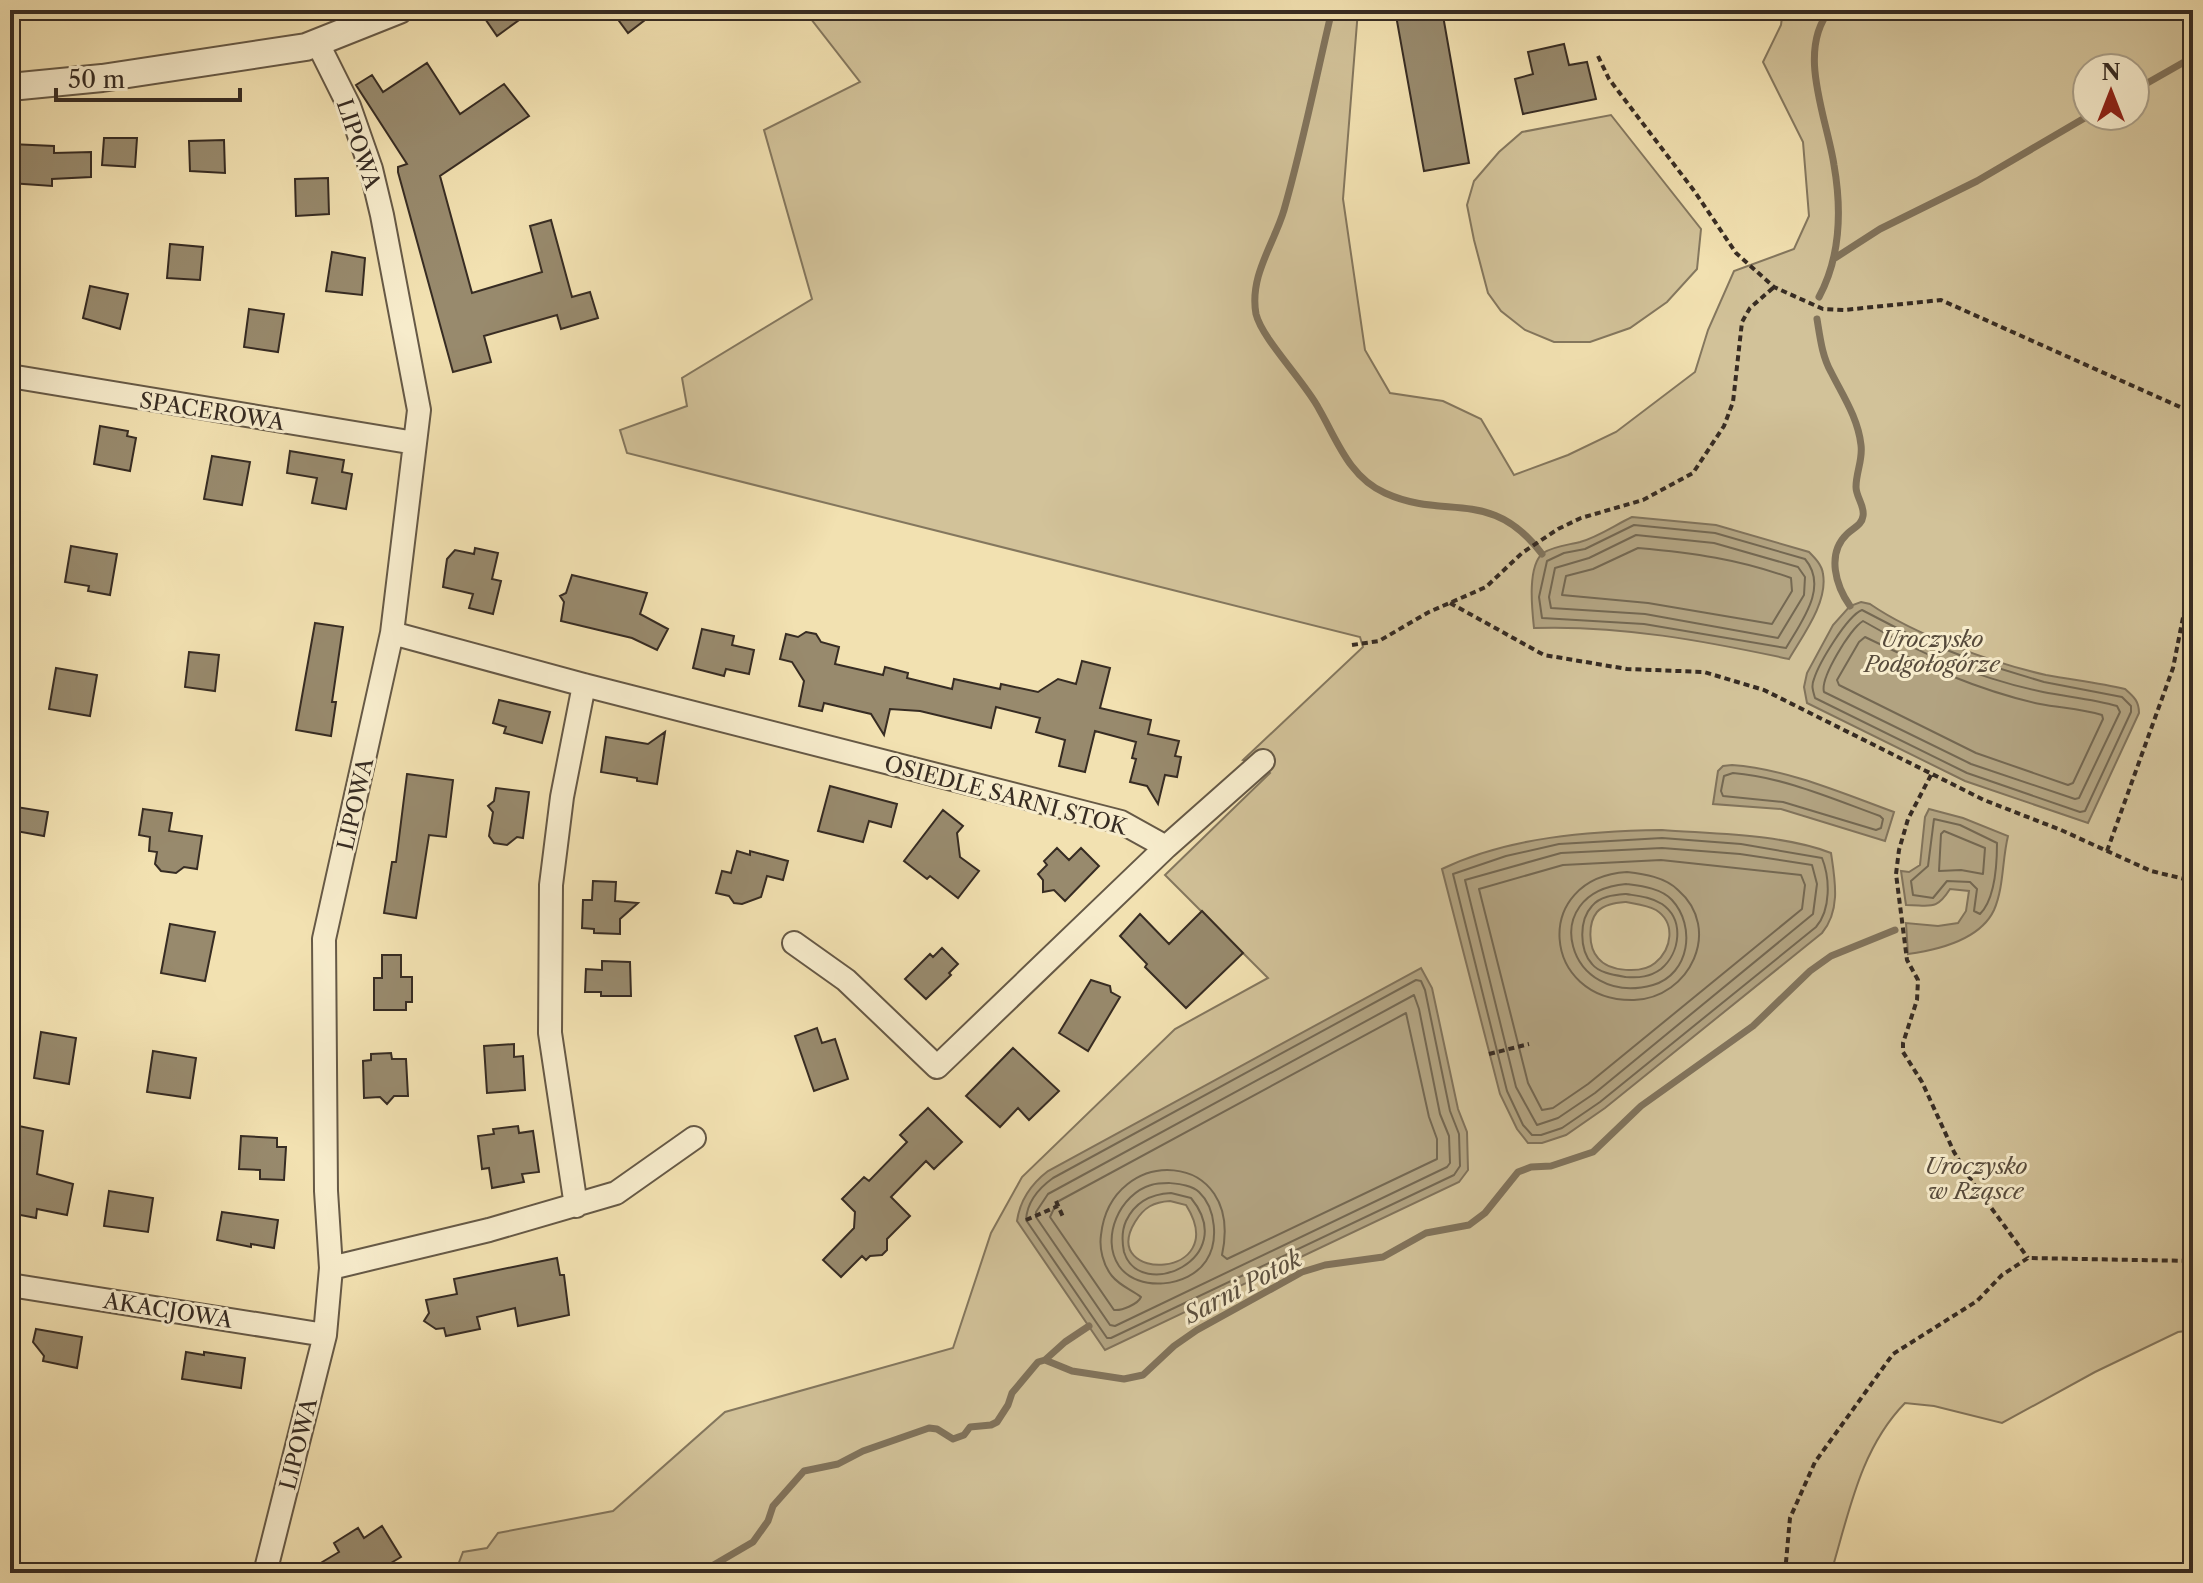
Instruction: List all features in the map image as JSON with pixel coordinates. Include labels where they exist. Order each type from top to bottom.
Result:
[{"type":"street","points":[[10,87],[102,78],[318,44],[399,10]]},
{"type":"street","name":"LIPOWA","points":[[265,1573],[325,1335],[331,1268],[326,1191],[324,939],[392,633],[419,410],[371,169],[349,106],[318,44]]},
{"type":"street","name":"SPACEROWA","points":[[10,376],[415,443]]},
{"type":"street","name":"OSIEDLE SARNI STOK","points":[[392,633],[1121,822],[1166,847]]},
{"type":"street","points":[[576,1206],[550,1033],[551,885],[562,797],[584,685]]},
{"type":"street","points":[[794,943],[846,980],[937,1067],[1166,847],[1263,761]]},
{"type":"street","points":[[331,1268],[489,1230],[616,1193],[694,1138]]},
{"type":"street","name":"AKACJOWA","points":[[10,1285],[325,1335]]},
{"type":"path","points":[[1598,56],[1609,79],[1695,192],[1736,253],[1774,287],[1823,309],[1844,310],[1941,300],[2191,410],[2193,424]]},
{"type":"path","points":[[1352,645],[1379,641],[1486,587],[1522,553],[1558,529],[1581,518],[1643,500],[1693,473],[1724,426],[1733,402],[1742,322],[1750,308],[1774,287]]},
{"type":"path","points":[[2107,851],[2173,668],[2193,567]]},
{"type":"path","points":[[1450,603],[1544,655],[1627,669],[1704,672],[1764,690],[1984,800],[2151,871],[2193,881]]},
{"type":"path","points":[[1931,775],[1908,819],[1896,874],[1907,960],[1918,980],[1917,1000],[1903,1052],[1922,1082],[1966,1173],[2028,1258]]},
{"type":"path","points":[[1489,1054],[1529,1044]]},
{"type":"path","points":[[1026,1220],[1057,1203],[1063,1217]]},
{"type":"path","points":[[1785,1573],[1790,1518],[1815,1462],[1893,1354],[1977,1301],[2002,1275],[2028,1258],[2193,1261]]},
{"type":"green space","points":[[804,10],[1358,10],[1343,199],[1365,350],[1390,393],[1443,401],[1481,419],[1514,475],[1568,455],[1616,432],[1695,372],[1708,330],[1734,271],[1794,249],[1809,216],[1803,142],[1763,62],[1781,25],[1783,10],[2193,10],[2193,1330],[2178,1332],[2095,1372],[2002,1423],[1934,1406],[1905,1403],[1890,1421],[1867,1461],[1850,1505],[1831,1573],[455,1573],[463,1552],[487,1548],[498,1533],[613,1511],[725,1412],[953,1348],[991,1233],[1022,1177],[1175,1029],[1268,978],[1165,875],[1270,773],[1262,765],[1243,760],[1363,647],[1360,637],[627,453],[620,430],[687,406],[682,378],[812,299],[764,130],[860,82]]},
{"type":"green space","points":[[1611,115],[1701,229],[1697,269],[1667,302],[1630,328],[1590,342],[1554,342],[1525,330],[1501,311],[1488,293],[1467,205],[1474,181],[1499,152],[1522,132]]},
{"type":"water","points":[[1632,517],[1716,525],[1809,552],[1822,571],[1822,596],[1789,659],[1694,640],[1630,632],[1534,628],[1533,577],[1543,553],[1587,540]]},
{"type":"water","points":[[1861,602],[1931,637],[2002,663],[2046,675],[2125,689],[2131,694],[2137,702],[2139,713],[2088,823],[1965,781],[1807,703],[1804,687],[1807,673],[1833,625],[1850,606]]},
{"type":"water","points":[[1723,766],[1794,777],[1894,812],[1885,841],[1781,809],[1713,804],[1718,771]]},
{"type":"water","points":[[1929,809],[1963,818],[2008,836],[1997,901],[1987,920],[1979,929],[1957,942],[1908,954],[1906,923],[1938,926],[1958,923],[1966,911],[1969,891],[1950,889],[1937,904],[1906,905],[1901,871],[1909,872],[1920,865],[1925,817]]},
{"type":"water","points":[[1635,831],[1748,836],[1792,842],[1831,853],[1835,894],[1832,915],[1822,933],[1605,1108],[1566,1135],[1542,1143],[1528,1143],[1517,1129],[1500,1094],[1442,869],[1467,858],[1522,843],[1578,834]],"holes":[[[1626,902],[1656,910],[1667,922],[1668,944],[1661,957],[1649,967],[1617,969],[1603,963],[1592,948],[1590,935],[1594,917],[1600,909]]]},
{"type":"water","points":[[1421,968],[1432,988],[1458,1109],[1467,1132],[1468,1170],[1459,1182],[1105,1350],[1017,1221],[1027,1193],[1048,1171]],"holes":[[[1164,1202],[1186,1205],[1196,1230],[1193,1248],[1181,1259],[1164,1264],[1147,1263],[1134,1256],[1128,1242],[1142,1213],[1150,1206]]]},
{"type":"building","points":[[479,10],[533,10],[497,36]]},
{"type":"building","points":[[611,10],[658,10],[628,33]]},
{"type":"building","points":[[1395,10],[1442,10],[1469,163],[1424,171]]},
{"type":"building","points":[[1564,44],[1569,65],[1587,62],[1596,99],[1523,114],[1515,79],[1533,74],[1528,52]]},
{"type":"building","points":[[427,63],[460,114],[504,84],[529,116],[440,176],[472,293],[542,272],[530,226],[551,220],[572,297],[590,292],[598,318],[561,329],[557,315],[484,336],[491,362],[453,372],[398,172],[398,167],[407,164],[356,85],[372,75],[383,92]]},
{"type":"building","points":[[104,138],[137,138],[135,167],[102,165]]},
{"type":"building","points":[[224,140],[225,173],[190,171],[189,141]]},
{"type":"building","points":[[10,144],[54,146],[54,153],[91,152],[91,177],[52,179],[52,186],[10,183]]},
{"type":"building","points":[[328,178],[329,214],[296,216],[295,179]]},
{"type":"building","points":[[170,244],[203,247],[200,280],[167,278]]},
{"type":"building","points":[[332,252],[365,258],[362,295],[326,291]]},
{"type":"building","points":[[90,286],[128,294],[120,329],[83,318]]},
{"type":"building","points":[[249,309],[284,314],[278,352],[244,347]]},
{"type":"building","points":[[100,426],[128,431],[127,436],[136,438],[130,471],[94,464]]},
{"type":"building","points":[[290,451],[344,460],[342,472],[352,474],[346,509],[312,503],[317,478],[287,473]]},
{"type":"building","points":[[212,456],[250,462],[242,505],[204,499]]},
{"type":"building","points":[[71,546],[117,554],[110,595],[88,591],[89,586],[65,582]]},
{"type":"building","points":[[475,548],[498,553],[492,579],[501,581],[493,614],[469,608],[473,594],[443,587],[447,559],[455,550],[474,554]]},
{"type":"building","points":[[572,575],[647,593],[640,614],[668,629],[657,650],[632,638],[561,621],[564,602],[560,596],[566,593]]},
{"type":"building","points":[[315,623],[343,627],[332,702],[336,702],[331,736],[296,730]]},
{"type":"building","points":[[702,629],[734,636],[732,645],[754,650],[749,674],[726,669],[724,676],[693,668]]},
{"type":"building","points":[[806,632],[816,634],[821,642],[839,647],[835,664],[883,675],[885,667],[908,673],[907,678],[952,689],[954,679],[1000,689],[1001,684],[1038,692],[1058,679],[1076,684],[1082,661],[1110,668],[1100,708],[1151,720],[1148,734],[1179,741],[1175,756],[1181,757],[1177,777],[1165,775],[1158,804],[1147,786],[1130,782],[1136,759],[1132,758],[1136,742],[1095,731],[1085,772],[1059,766],[1065,740],[1036,732],[1040,718],[996,707],[991,728],[920,711],[890,709],[884,735],[871,714],[824,703],[822,711],[799,706],[804,681],[792,662],[780,659],[786,634],[798,637]]},
{"type":"building","points":[[189,652],[219,655],[215,691],[185,687]]},
{"type":"building","points":[[56,668],[97,675],[90,716],[49,709]]},
{"type":"building","points":[[499,700],[550,712],[542,743],[504,733],[506,727],[493,723]]},
{"type":"building","points":[[665,732],[657,784],[601,772],[606,737],[648,744]]},
{"type":"building","points":[[407,774],[453,780],[446,837],[429,835],[416,918],[384,913],[392,862],[396,862]]},
{"type":"building","points":[[830,786],[897,804],[891,827],[869,821],[863,842],[818,831]]},
{"type":"building","points":[[496,788],[529,792],[523,838],[517,837],[507,845],[494,843],[489,836],[493,812],[488,806],[494,801]]},
{"type":"building","points":[[10,806],[48,812],[44,836],[10,830]]},
{"type":"building","points":[[143,809],[172,813],[169,831],[202,836],[197,869],[184,867],[176,873],[161,871],[155,864],[157,852],[149,851],[150,837],[139,835]]},
{"type":"building","points":[[943,810],[963,826],[957,833],[960,857],[979,871],[958,898],[904,861]]},
{"type":"building","points":[[1057,848],[1069,860],[1081,848],[1099,866],[1065,901],[1054,890],[1043,892],[1043,880],[1038,874],[1047,865],[1044,861]]},
{"type":"building","points":[[737,851],[750,855],[750,851],[788,861],[783,880],[767,876],[761,897],[742,904],[716,893],[722,871],[731,873]]},
{"type":"building","points":[[593,881],[616,882],[615,901],[638,903],[620,919],[620,934],[594,933],[594,929],[582,928],[583,900],[592,900]]},
{"type":"building","points":[[1202,911],[1243,953],[1186,1008],[1145,967],[1147,964],[1120,936],[1140,914],[1169,944]]},
{"type":"building","points":[[170,924],[215,932],[205,981],[161,973]]},
{"type":"building","points":[[942,948],[958,964],[926,999],[905,979],[930,954],[933,957]]},
{"type":"building","points":[[382,955],[401,955],[401,977],[412,977],[412,1002],[406,1002],[406,1010],[374,1010],[374,978],[382,978]]},
{"type":"building","points":[[602,961],[630,962],[631,996],[601,996],[601,992],[585,992],[586,969],[602,970]]},
{"type":"building","points":[[1091,980],[1110,986],[1111,992],[1120,997],[1088,1051],[1059,1033]]},
{"type":"building","points":[[817,1028],[822,1043],[835,1039],[848,1079],[814,1091],[795,1036]]},
{"type":"building","points":[[41,1032],[76,1038],[69,1084],[34,1078]]},
{"type":"building","points":[[514,1044],[514,1057],[523,1056],[525,1090],[487,1093],[484,1046]]},
{"type":"building","points":[[1013,1048],[1059,1091],[1029,1120],[1018,1108],[1000,1127],[966,1096]]},
{"type":"building","points":[[153,1051],[196,1058],[190,1098],[147,1092]]},
{"type":"building","points":[[391,1053],[392,1059],[406,1059],[408,1096],[394,1096],[387,1104],[380,1097],[364,1098],[363,1061],[371,1060],[371,1054]]},
{"type":"building","points":[[928,1108],[962,1142],[934,1169],[926,1161],[891,1197],[910,1216],[887,1239],[887,1250],[866,1260],[862,1256],[841,1277],[823,1260],[854,1228],[855,1212],[842,1199],[864,1177],[869,1181],[907,1142],[900,1135]]},
{"type":"building","points":[[14,1125],[43,1131],[37,1174],[73,1184],[67,1215],[37,1209],[36,1218],[10,1213],[10,1147]]},
{"type":"building","points":[[518,1126],[519,1133],[533,1131],[539,1172],[522,1174],[524,1182],[492,1188],[489,1168],[482,1169],[478,1136],[494,1134],[493,1129]]},
{"type":"building","points":[[241,1136],[277,1138],[277,1147],[286,1147],[284,1180],[260,1179],[260,1170],[239,1169]]},
{"type":"building","points":[[109,1191],[153,1198],[148,1232],[104,1226]]},
{"type":"building","points":[[222,1212],[278,1220],[274,1248],[217,1240]]},
{"type":"building","points":[[557,1258],[560,1275],[564,1275],[569,1315],[518,1326],[515,1308],[477,1317],[480,1329],[446,1336],[444,1328],[436,1329],[424,1321],[429,1313],[426,1300],[457,1294],[454,1279]]},
{"type":"building","points":[[36,1329],[82,1337],[77,1368],[43,1361],[44,1356],[33,1342]]},
{"type":"building","points":[[186,1352],[245,1358],[241,1388],[182,1379]]},
{"type":"building","points":[[382,1526],[401,1557],[374,1573],[304,1573],[339,1552],[334,1543],[358,1528],[364,1538]]},
{"type":"waterway","points":[[1332,10],[1291,185],[1280,223],[1259,273],[1256,314],[1275,348],[1313,398],[1345,457],[1362,477],[1385,493],[1407,501],[1467,508],[1505,520],[1523,533],[1542,554]]},
{"type":"waterway","points":[[1819,297],[1832,266],[1839,216],[1834,165],[1814,65],[1820,27],[1830,10]]},
{"type":"waterway","points":[[2151,81],[2193,57]]},
{"type":"waterway","points":[[1835,258],[1880,229],[1977,181],[2071,126]]},
{"type":"waterway","points":[[1817,319],[1825,360],[1853,416],[1861,445],[1856,487],[1863,516],[1841,542],[1835,560],[1837,580],[1850,606]]},
{"type":"waterway","name":"Sarni Potok","points":[[700,1573],[753,1542],[768,1521],[773,1506],[804,1471],[838,1464],[863,1451],[929,1428],[937,1429],[953,1439],[964,1435],[970,1427],[991,1425],[997,1422],[1012,1393],[1038,1362],[1045,1360],[1072,1371],[1124,1379],[1143,1375],[1174,1346],[1197,1330],[1302,1272],[1325,1265],[1383,1257],[1426,1233],[1469,1225],[1485,1213],[1518,1172],[1531,1167],[1551,1166],[1593,1152],[1641,1106],[1753,1026],[1810,971],[1831,956],[1895,930]]},
{"type":"waterway","points":[[1045,1360],[1089,1326]]},
{"type":"park label","name":"Uroczysko Podgołogórze","points":[[1932,652]]},
{"type":"park label","name":"Uroczysko w Rząsce","points":[[1976,1178]]}]
